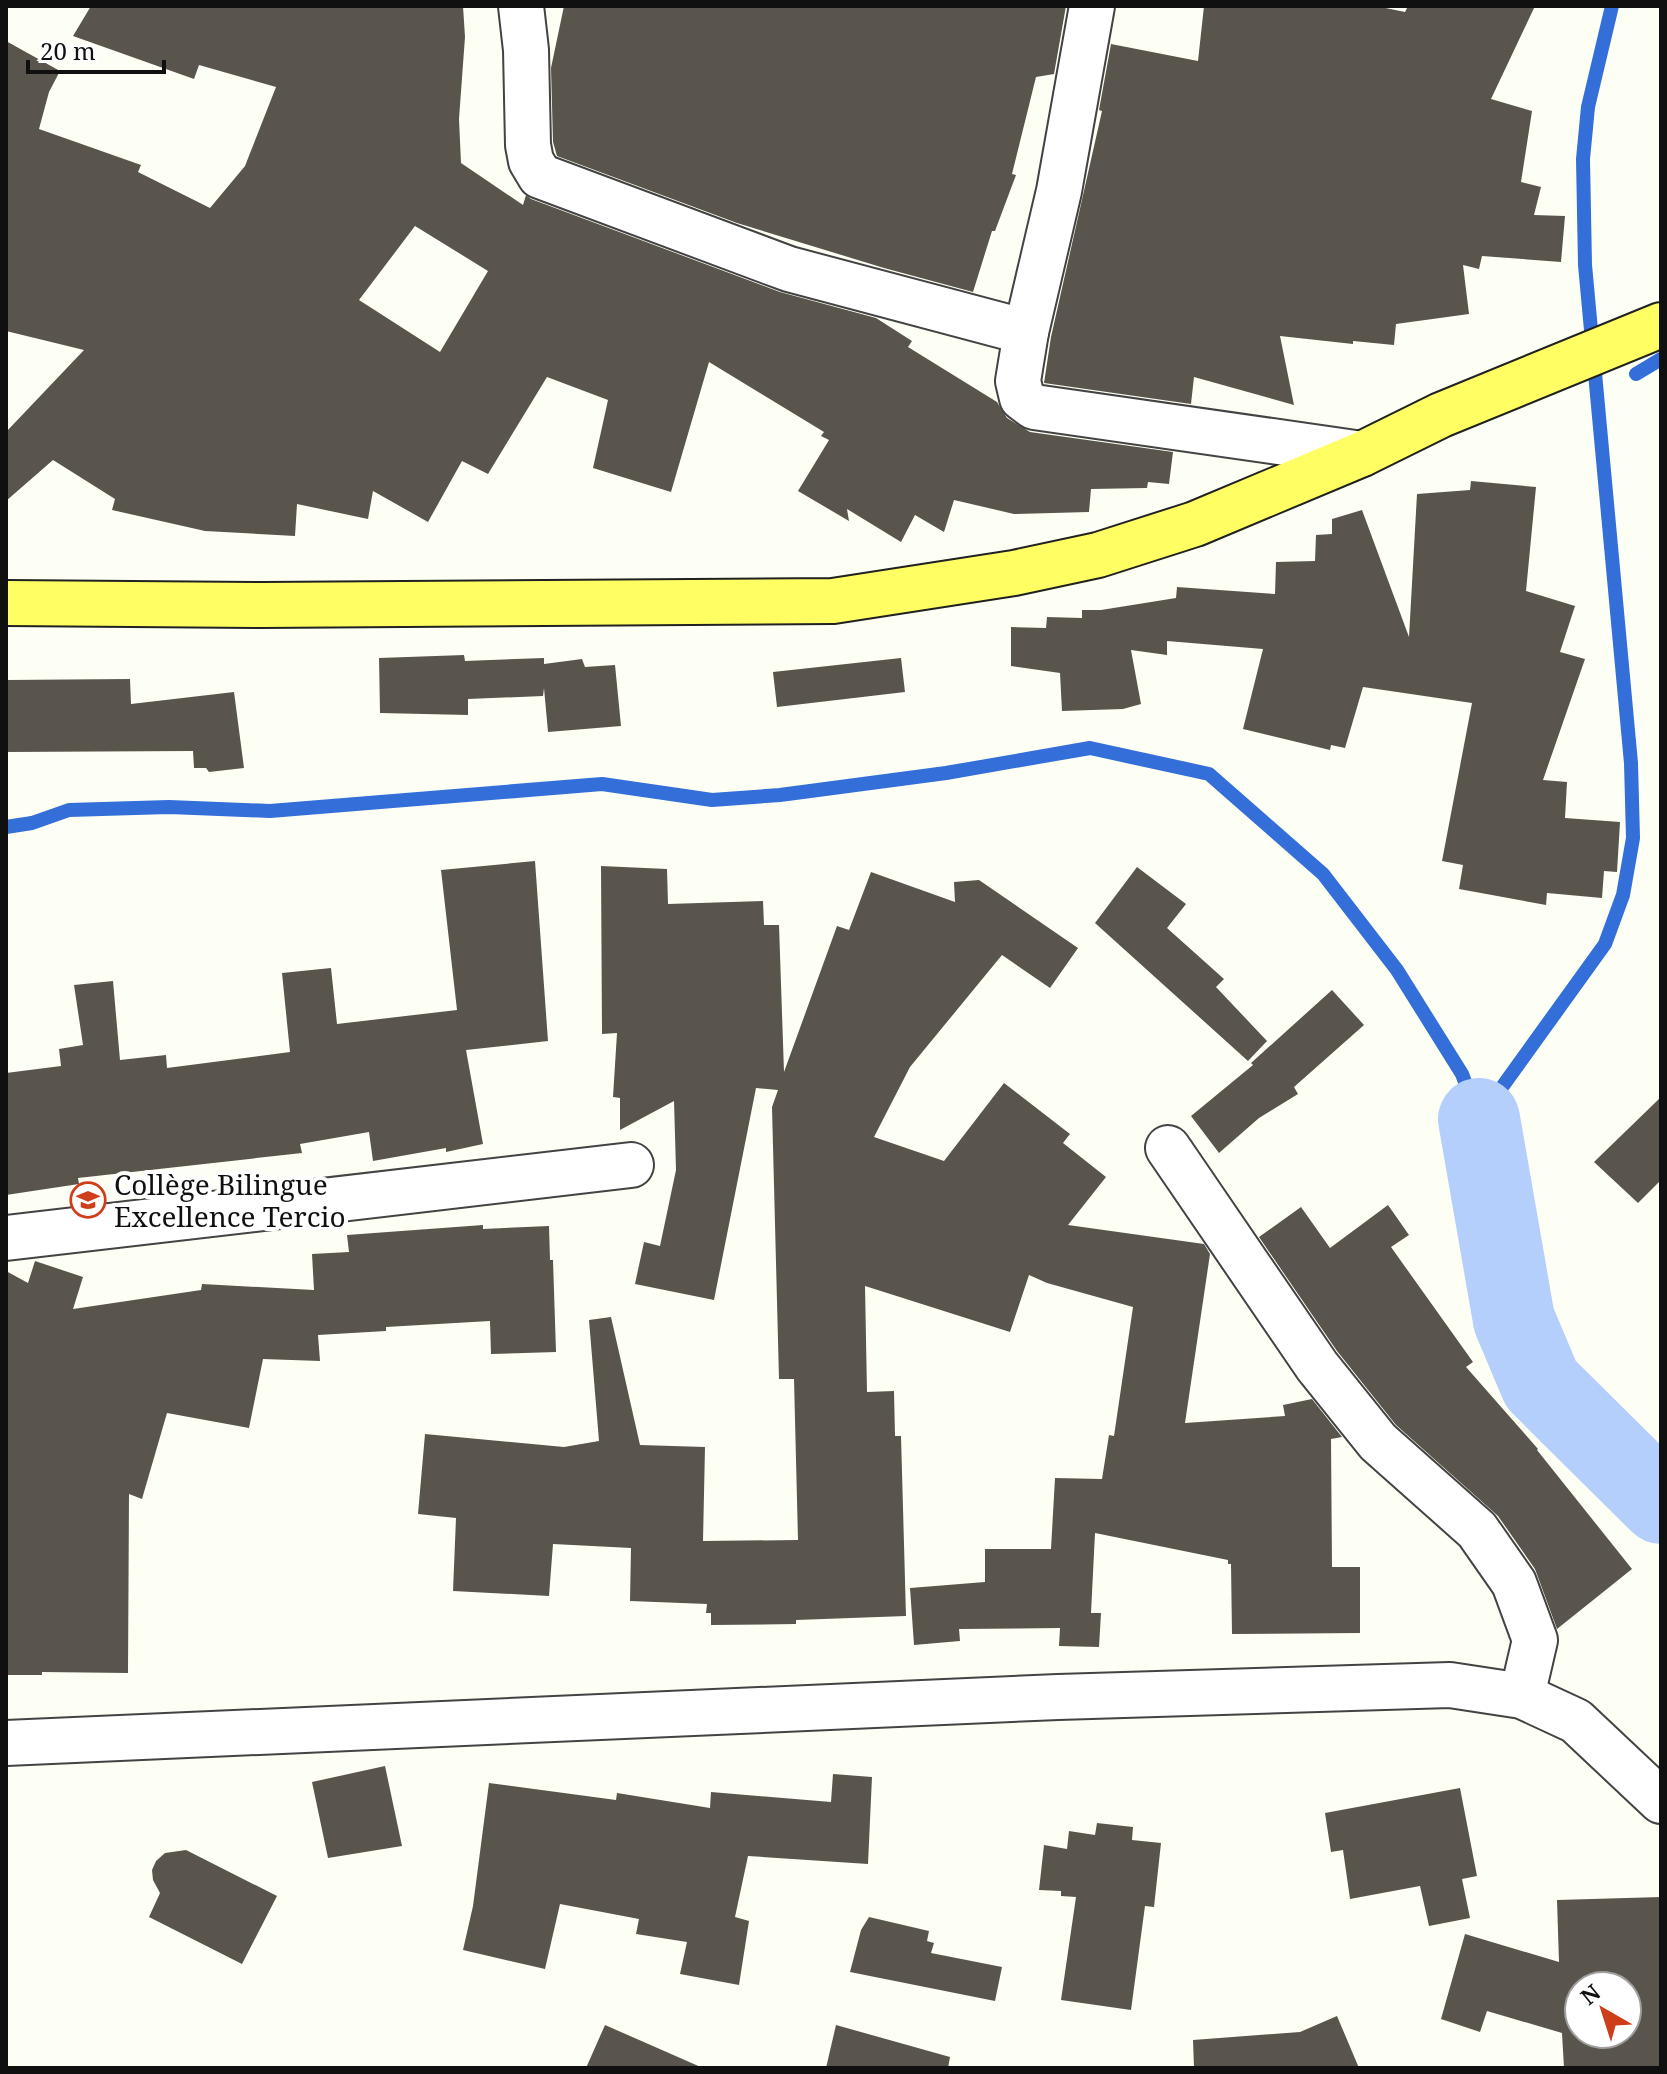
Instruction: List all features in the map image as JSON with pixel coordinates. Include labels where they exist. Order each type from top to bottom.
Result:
[{"type":"main road","points":[[6,603],[262,605],[833,601],[1014,573],[1098,555],[1195,524],[1362,454],[1441,415],[1655,328]]},
{"type":"street","points":[[521,6],[526,50],[528,145],[531,161],[540,176],[789,269],[1026,332]]},
{"type":"street","points":[[1092,6],[1059,191],[1026,332],[1018,381],[1022,398],[1034,407],[1362,454]]},
{"type":"street","points":[[1168,1148],[1326,1377],[1378,1442],[1477,1530],[1514,1583],[1535,1640],[1522,1696]]},
{"type":"street","points":[[6,1238],[631,1165]]},
{"type":"street","points":[[6,1743],[1058,1697],[1450,1685],[1522,1696],[1576,1721],[1661,1801]]},
{"type":"building","points":[[91,6],[463,6],[465,37],[459,119],[461,163],[523,205],[526,195],[780,292],[876,318],[912,341],[908,347],[997,402],[1007,418],[1030,432],[1173,452],[1169,484],[1148,482],[1147,488],[1091,489],[1089,512],[1014,514],[954,500],[944,532],[915,515],[901,542],[847,509],[849,521],[798,491],[829,440],[821,436],[824,432],[709,362],[671,492],[593,468],[608,400],[547,377],[488,474],[462,461],[428,522],[373,491],[368,519],[297,504],[295,536],[205,531],[112,510],[115,499],[53,460],[6,501],[6,432],[84,350],[6,331],[6,41],[60,71],[49,92],[39,129],[141,165],[138,172],[210,208],[245,166],[276,87],[199,65],[194,79],[73,36]],"holes":[[[415,226],[488,271],[440,352],[359,300]]]},
{"type":"building","points":[[564,6],[1066,6],[1054,74],[1036,77],[1012,174],[1016,175],[995,231],[992,231],[973,292],[737,223],[557,156],[553,142],[551,68]]},
{"type":"building","points":[[1204,6],[1376,6],[1405,12],[1408,6],[1535,6],[1491,99],[1532,111],[1521,182],[1541,187],[1534,215],[1565,216],[1561,262],[1482,256],[1479,269],[1463,265],[1469,314],[1396,324],[1394,345],[1280,336],[1294,405],[1194,377],[1191,404],[1044,383],[1051,337],[1102,111],[1099,110],[1111,44],[1198,61]]},
{"type":"building","points":[[1471,481],[1536,487],[1526,591],[1575,606],[1560,652],[1585,659],[1543,780],[1567,782],[1565,818],[1620,822],[1617,872],[1604,871],[1602,898],[1547,893],[1546,905],[1459,889],[1463,865],[1442,861],[1472,703],[1363,687],[1345,748],[1331,745],[1330,750],[1243,729],[1263,649],[1167,641],[1167,655],[1131,650],[1141,704],[1123,709],[1062,711],[1060,673],[1011,666],[1011,627],[1046,628],[1047,617],[1082,618],[1082,610],[1101,610],[1176,598],[1177,587],[1275,594],[1276,562],[1315,561],[1316,535],[1332,534],[1332,519],[1362,510],[1409,637],[1417,494],[1470,490]]},
{"type":"building","points":[[464,655],[465,661],[544,658],[544,664],[582,659],[585,667],[615,665],[621,726],[548,732],[544,688],[543,696],[468,699],[468,715],[380,713],[379,658]]},
{"type":"building","points":[[901,658],[905,692],[777,707],[773,672]]},
{"type":"building","points":[[130,679],[131,704],[234,692],[244,768],[209,772],[206,768],[194,768],[193,751],[6,752],[6,680]]},
{"type":"building","points":[[535,861],[548,1041],[466,1050],[483,1144],[373,1161],[369,1132],[300,1144],[302,1153],[78,1178],[79,1184],[6,1195],[6,1073],[61,1066],[59,1049],[83,1045],[74,985],[113,981],[120,1060],[166,1055],[167,1068],[290,1052],[282,973],[331,968],[337,1024],[457,1010],[441,870]]},
{"type":"building","points":[[601,866],[667,869],[668,904],[763,901],[764,925],[779,925],[784,1072],[837,926],[849,930],[871,872],[955,902],[954,882],[979,880],[1078,948],[1050,988],[1002,955],[910,1067],[874,1137],[944,1161],[1004,1083],[1070,1134],[1063,1143],[1106,1177],[1068,1225],[1204,1244],[1210,1254],[1185,1423],[1285,1416],[1283,1405],[1312,1399],[1342,1437],[1331,1439],[1332,1567],[1360,1567],[1360,1633],[1232,1634],[1231,1564],[1228,1560],[1095,1533],[1091,1613],[1101,1613],[1099,1647],[1059,1646],[1060,1628],[959,1629],[960,1641],[914,1645],[910,1588],[985,1582],[985,1549],[1051,1549],[1055,1478],[1102,1479],[1109,1435],[1114,1436],[1133,1307],[1029,1275],[1010,1332],[865,1286],[867,1392],[894,1391],[895,1436],[901,1436],[906,1616],[796,1620],[796,1624],[711,1625],[711,1613],[706,1613],[707,1604],[630,1601],[631,1548],[553,1544],[549,1596],[453,1591],[456,1518],[418,1514],[425,1434],[564,1447],[599,1441],[589,1320],[611,1317],[640,1445],[705,1447],[703,1541],[798,1540],[794,1379],[779,1379],[772,1107],[778,1090],[756,1088],[714,1300],[635,1284],[644,1242],[660,1246],[676,1170],[674,1101],[620,1130],[620,1098],[613,1097],[617,1033],[602,1034]]},
{"type":"building","points":[[1137,867],[1186,904],[1167,928],[1224,979],[1216,987],[1267,1041],[1248,1061],[1095,923]]},
{"type":"building","points":[[1332,990],[1364,1025],[1294,1087],[1298,1094],[1259,1118],[1219,1153],[1191,1116],[1253,1065],[1251,1063]]},
{"type":"building","points":[[1661,1097],[1661,1180],[1638,1203],[1594,1162]]},
{"type":"building","points":[[1388,1205],[1409,1235],[1391,1247],[1473,1362],[1466,1367],[1538,1449],[1632,1569],[1557,1629],[1535,1569],[1498,1516],[1396,1425],[1337,1351],[1259,1237],[1301,1207],[1330,1248]]},
{"type":"building","points":[[483,1225],[483,1229],[549,1226],[556,1352],[491,1354],[490,1321],[386,1327],[386,1331],[318,1335],[320,1361],[263,1359],[249,1428],[167,1413],[142,1499],[129,1494],[128,1673],[42,1672],[42,1675],[6,1675],[6,1271],[28,1283],[35,1261],[83,1277],[73,1309],[201,1290],[202,1284],[314,1290],[312,1254],[349,1252],[347,1235]]},
{"type":"building","points":[[385,1766],[402,1846],[328,1858],[312,1782]]},
{"type":"building","points":[[833,1774],[872,1777],[868,1864],[748,1856],[735,1917],[749,1921],[739,1985],[680,1974],[687,1942],[636,1934],[639,1919],[560,1904],[545,1969],[463,1950],[473,1906],[489,1783],[616,1800],[617,1793],[710,1808],[711,1792],[831,1802]]},
{"type":"building","points":[[1460,1788],[1477,1876],[1462,1879],[1470,1918],[1429,1926],[1420,1886],[1350,1899],[1343,1850],[1331,1852],[1325,1813]]},
{"type":"building","points":[[1097,1823],[1133,1827],[1132,1840],[1161,1843],[1154,1907],[1145,1906],[1131,2010],[1061,2000],[1076,1897],[1061,1896],[1061,1891],[1039,1890],[1044,1845],[1067,1849],[1069,1831],[1095,1835]]},
{"type":"building","points":[[186,1850],[277,1896],[242,1964],[149,1917],[160,1893],[153,1880],[152,1870],[156,1861],[165,1853]]},
{"type":"building","points":[[1661,1897],[1661,2068],[1564,2068],[1562,2033],[1487,2011],[1480,2032],[1441,2019],[1465,1934],[1559,1962],[1557,1900]]},
{"type":"building","points":[[869,1917],[929,1931],[927,1941],[934,1943],[931,1953],[1002,1967],[995,2001],[850,1972],[861,1930]]},
{"type":"building","points":[[1337,2016],[1359,2068],[1194,2068],[1193,2040],[1300,2032]]},
{"type":"building","points":[[605,2025],[703,2068],[586,2068]]},
{"type":"building","points":[[836,2025],[950,2057],[948,2068],[826,2068]]},
{"type":"waterway","points":[[1479,1119],[1605,944],[1623,895],[1633,838],[1631,763],[1585,265],[1583,159],[1588,107],[1612,6]]},
{"type":"waterway","points":[[1636,374],[1661,359]]},
{"type":"waterway","points":[[6,827],[32,823],[69,810],[169,807],[270,811],[602,784],[712,800],[780,795],[946,773],[1090,748],[1209,774],[1323,874],[1397,970],[1462,1074],[1479,1119]]},
{"type":"waterway","points":[[1479,1119],[1514,1320],[1541,1384],[1661,1503]]},
{"type":"place","name":"Collège Bilingue Excellence Tercio","points":[[88,1200]]}]
